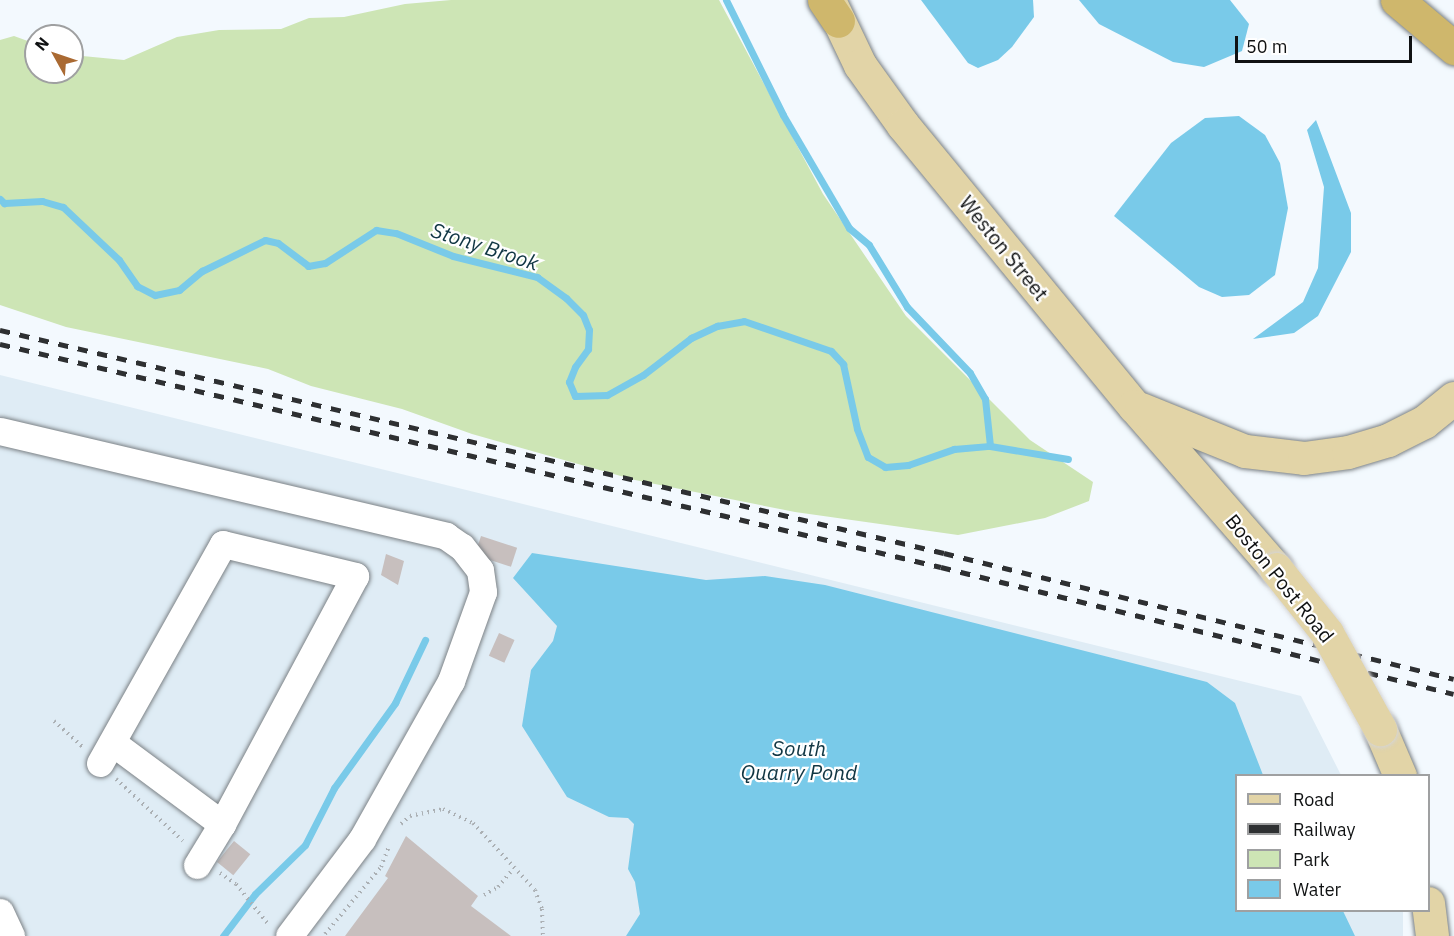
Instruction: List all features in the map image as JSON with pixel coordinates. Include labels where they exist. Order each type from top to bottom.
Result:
[{"type":"highway","points":[[1396,0],[1454,48]]},
{"type":"main road","name":"Weston Street","points":[[830,7],[860,65],[898,119],[1134,406],[1200,482]]},
{"type":"main road","points":[[1134,406],[1237,449],[1274,457],[1304,458],[1348,452],[1388,440],[1424,422],[1454,398]]},
{"type":"main road","name":"Boston Post Road","points":[[1200,482],[1276,569],[1332,640],[1380,729],[1399,774]]},
{"type":"main road","points":[[1429,912],[1432,936]]},
{"type":"lane","points":[[0,431],[376,530],[446,536],[462,547],[480,570],[483,592],[451,681],[399,778],[362,838],[280,932]]},
{"type":"lane","points":[[199,862],[222,824],[355,576],[223,544],[107,753],[222,824]]},
{"type":"lane","points":[[0,912],[11,936]]},
{"type":"path","points":[[54,721],[107,753],[199,862],[236,884],[280,932]]},
{"type":"path","points":[[397,830],[410,816],[443,809],[473,823],[513,869],[527,880],[539,900],[543,936]]},
{"type":"path","points":[[322,936],[381,867],[393,836]]},
{"type":"path","points":[[484,895],[498,887],[513,869]]},
{"type":"shaded area","points":[[0,375],[1301,696],[1340,774],[1235,774],[1235,912],[1403,912],[1403,936],[0,936]]},
{"type":"green space","points":[[451,0],[719,0],[823,194],[906,316],[1030,440],[1093,482],[1089,501],[1045,518],[958,535],[795,512],[635,480],[472,434],[402,409],[311,386],[268,369],[66,327],[0,305],[0,40],[14,36],[24,40],[24,84],[84,84],[84,56],[124,60],[177,37],[219,30],[281,29],[309,18],[344,17],[405,4]]},
{"type":"water","points":[[921,0],[1033,0],[1034,17],[1012,47],[998,60],[978,68],[968,63]]},
{"type":"water","points":[[1079,0],[1230,0],[1249,24],[1242,51],[1204,67],[1173,62],[1099,24]]},
{"type":"water","points":[[1239,116],[1265,135],[1280,163],[1288,208],[1275,275],[1249,295],[1222,297],[1199,287],[1114,216],[1171,143],[1205,118]]},
{"type":"water","points":[[1316,120],[1351,213],[1351,252],[1318,316],[1294,333],[1253,339],[1303,302],[1318,268],[1324,187],[1307,130]]},
{"type":"water","name":"South Quarry Pond","points":[[532,553],[706,580],[765,576],[825,585],[1207,682],[1235,703],[1263,774],[1235,774],[1235,912],[1343,912],[1355,936],[626,936],[640,914],[635,882],[628,869],[634,824],[628,818],[609,817],[567,797],[522,726],[531,670],[553,641],[557,626],[513,578]]},
{"type":"building","points":[[481,536],[517,548],[511,567],[475,555]]},
{"type":"building","points":[[386,554],[404,561],[398,585],[381,575]]},
{"type":"building","points":[[499,633],[515,640],[504,663],[489,656]]},
{"type":"building","points":[[406,836],[478,896],[471,906],[511,936],[345,936],[388,878],[385,876]]},
{"type":"building","points":[[234,841],[250,854],[233,875],[217,862]]},
{"type":"waterway","points":[[726,0],[783,115],[849,228],[869,245],[907,307],[970,373],[985,399],[990,446]]},
{"type":"waterway","name":"Stony Brook","points":[[0,199],[4,203],[42,201],[63,207],[119,260],[137,286],[155,295],[179,290],[202,271],[265,240],[278,243],[308,266],[325,263],[376,230],[396,233],[453,256],[537,277],[566,298],[583,315],[589,330],[588,349],[575,367],[569,382],[575,396],[607,395],[643,375],[691,338],[717,326],[744,321],[831,351],[843,364],[857,429],[868,457],[885,467],[908,465],[954,449],[990,446],[1068,459]]},
{"type":"waterway","points":[[223,936],[255,894],[305,845],[334,788],[395,703],[425,640]]},
{"type":"railway","points":[[0,330],[944,553],[1454,679]]},
{"type":"railway","points":[[0,344],[941,567],[1454,694]]}]
